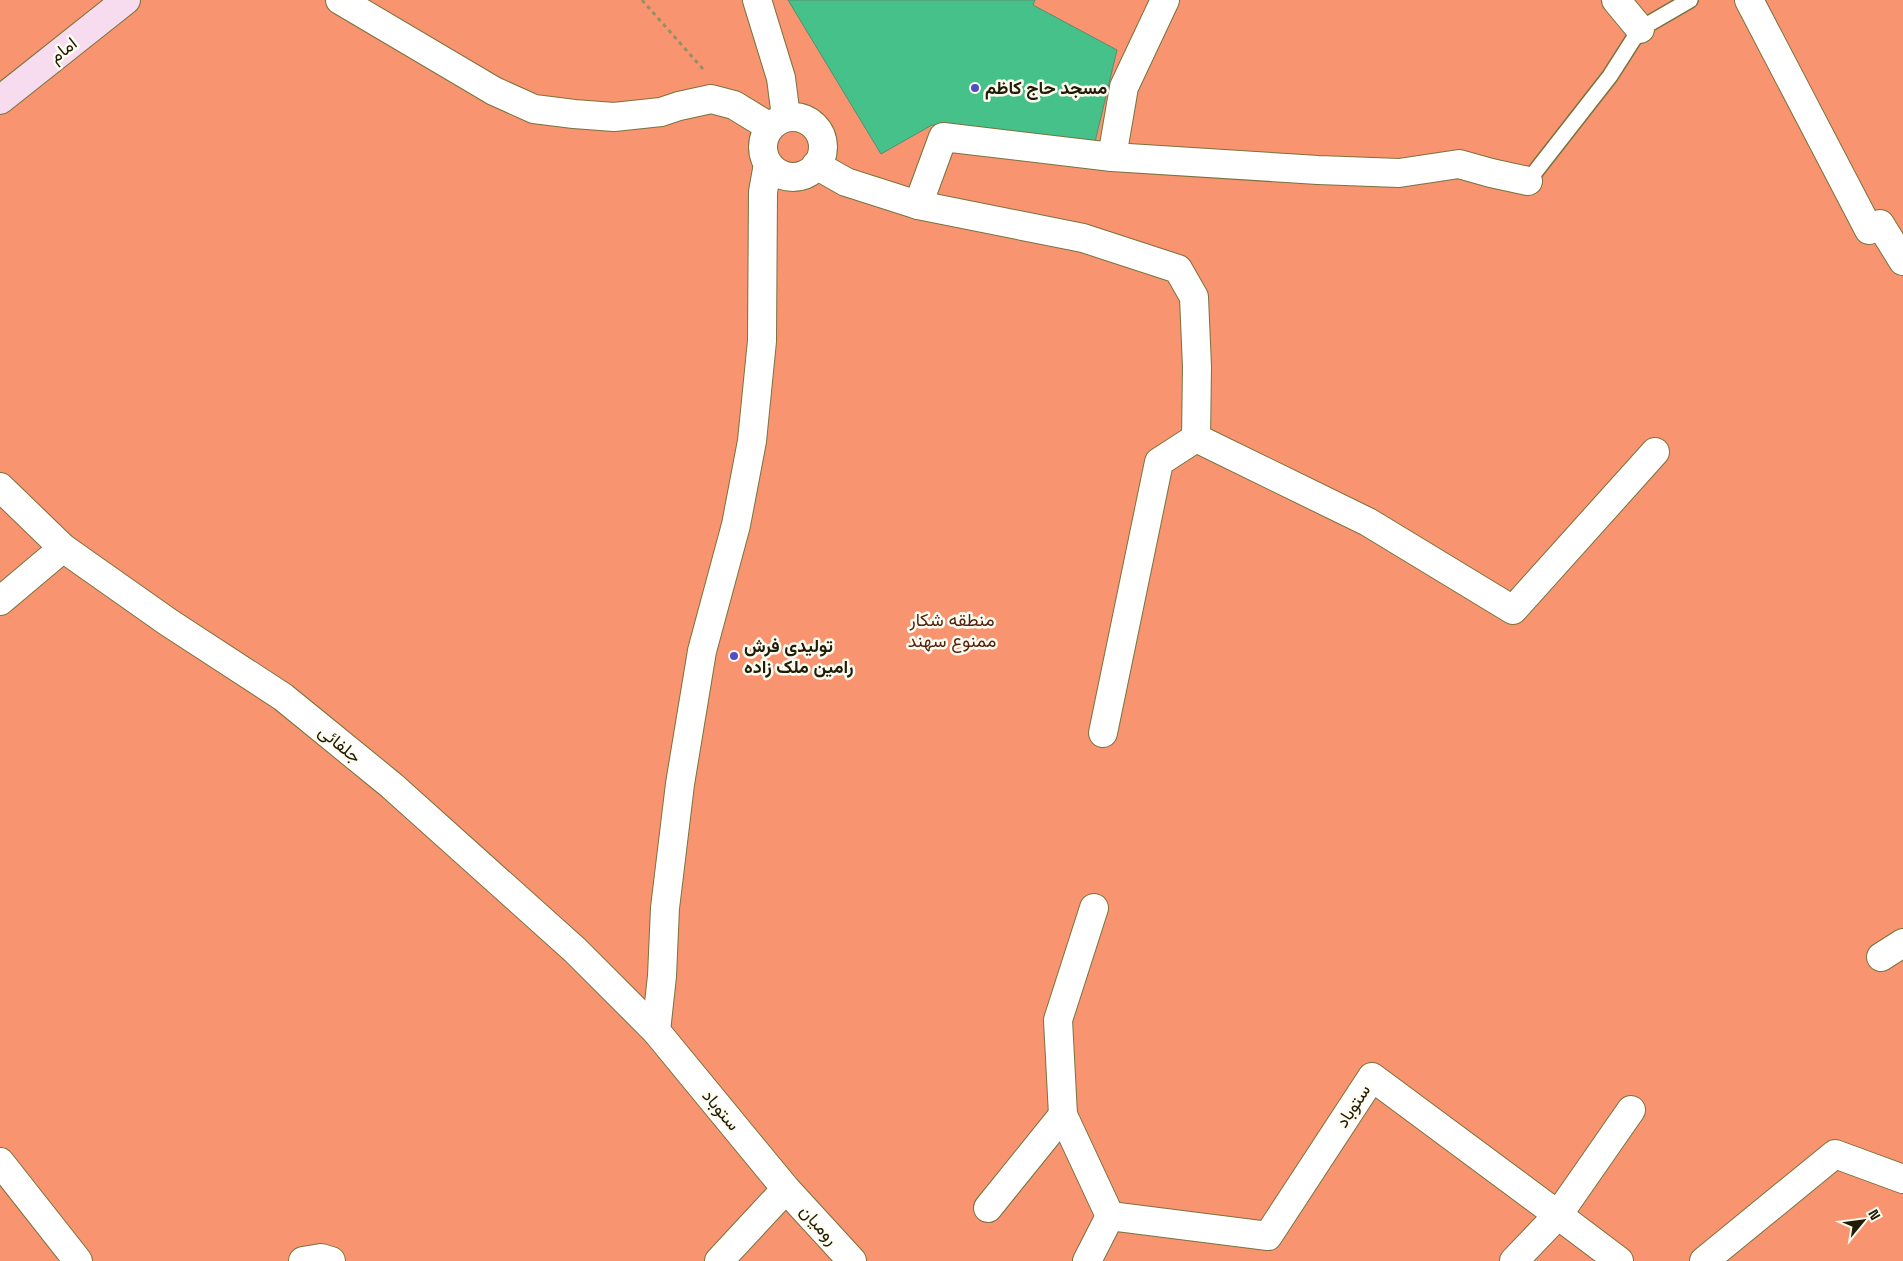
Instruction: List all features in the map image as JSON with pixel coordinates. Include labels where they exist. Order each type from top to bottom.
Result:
[{"type":"main road","name":"امام","points":[[0,100],[126,0]]},
{"type":"street","points":[[340,0],[494,91],[534,109],[614,117],[661,112],[712,99],[734,105],[778,122]]},
{"type":"street","points":[[757,0],[781,78],[778,122]]},
{"type":"street","points":[[1112,157],[1124,88],[1164,0]]},
{"type":"street","points":[[1616,0],[1640,29]]},
{"type":"street","points":[[1749,0],[1869,230],[1880,224],[1903,261]]},
{"type":"street","points":[[797,117],[806,120],[820,134],[823,144],[822,154],[816,165],[803,175],[794,177],[784,176],[768,164],[762,146],[764,136],[778,122],[797,117]]},
{"type":"street","points":[[918,205],[944,137],[1112,157],[1318,170],[1399,173],[1459,164],[1491,174],[1528,181]]},
{"type":"street","points":[[656,1031],[665,908],[680,784],[700,661],[736,524],[752,441],[762,341],[763,192],[768,164]]},
{"type":"street","points":[[816,165],[846,182],[918,205],[1083,238],[1178,269],[1194,297],[1197,368],[1196,438]]},
{"type":"street","points":[[1196,438],[1368,522],[1513,610],[1655,452]]},
{"type":"street","points":[[1103,733],[1159,462],[1196,438]]},
{"type":"street","name":"جلفائی","points":[[0,487],[64,548],[168,622],[283,697],[391,785],[575,950],[656,1031]]},
{"type":"street","points":[[0,602],[64,548]]},
{"type":"street","points":[[1087,1261],[1110,1216],[1063,1115],[1058,1020],[1094,908]]},
{"type":"street","name":"ستوباد","points":[[656,1031],[786,1189]]},
{"type":"street","name":"ستوباد","points":[[1110,1216],[1268,1236],[1372,1077],[1558,1215]]},
{"type":"street","points":[[1514,1261],[1558,1215],[1631,1110]]},
{"type":"street","points":[[988,1208],[1063,1115]]},
{"type":"street","points":[[1704,1261],[1835,1154],[1903,1179]]},
{"type":"street","points":[[0,1162],[78,1261]]},
{"type":"street","points":[[719,1261],[786,1189]]},
{"type":"street","name":"رومیان","points":[[786,1189],[852,1261]]},
{"type":"street","points":[[1558,1215],[1619,1261]]},
{"type":"street","points":[[303,1261],[321,1258],[331,1261]]},
{"type":"lane","points":[[1528,181],[1610,76],[1640,29],[1690,0]]},
{"type":"path","points":[[642,0],[734,105]]},
{"type":"green space","name":"منطقه شکار ممنوع سهند","points":[[0,0],[1903,0],[1903,1261],[0,1261]]},
{"type":"building","name":"مسجد حاج کاظم","points":[[788,0],[1035,0],[1033,5],[1117,50],[1095,142],[932,125],[881,154]]},
{"type":"place","name":"مسجد حاج کاظم","points":[[975,88]]},
{"type":"place","name":"تولیدی فرش رامین ملک زاده","points":[[734,656]]}]
